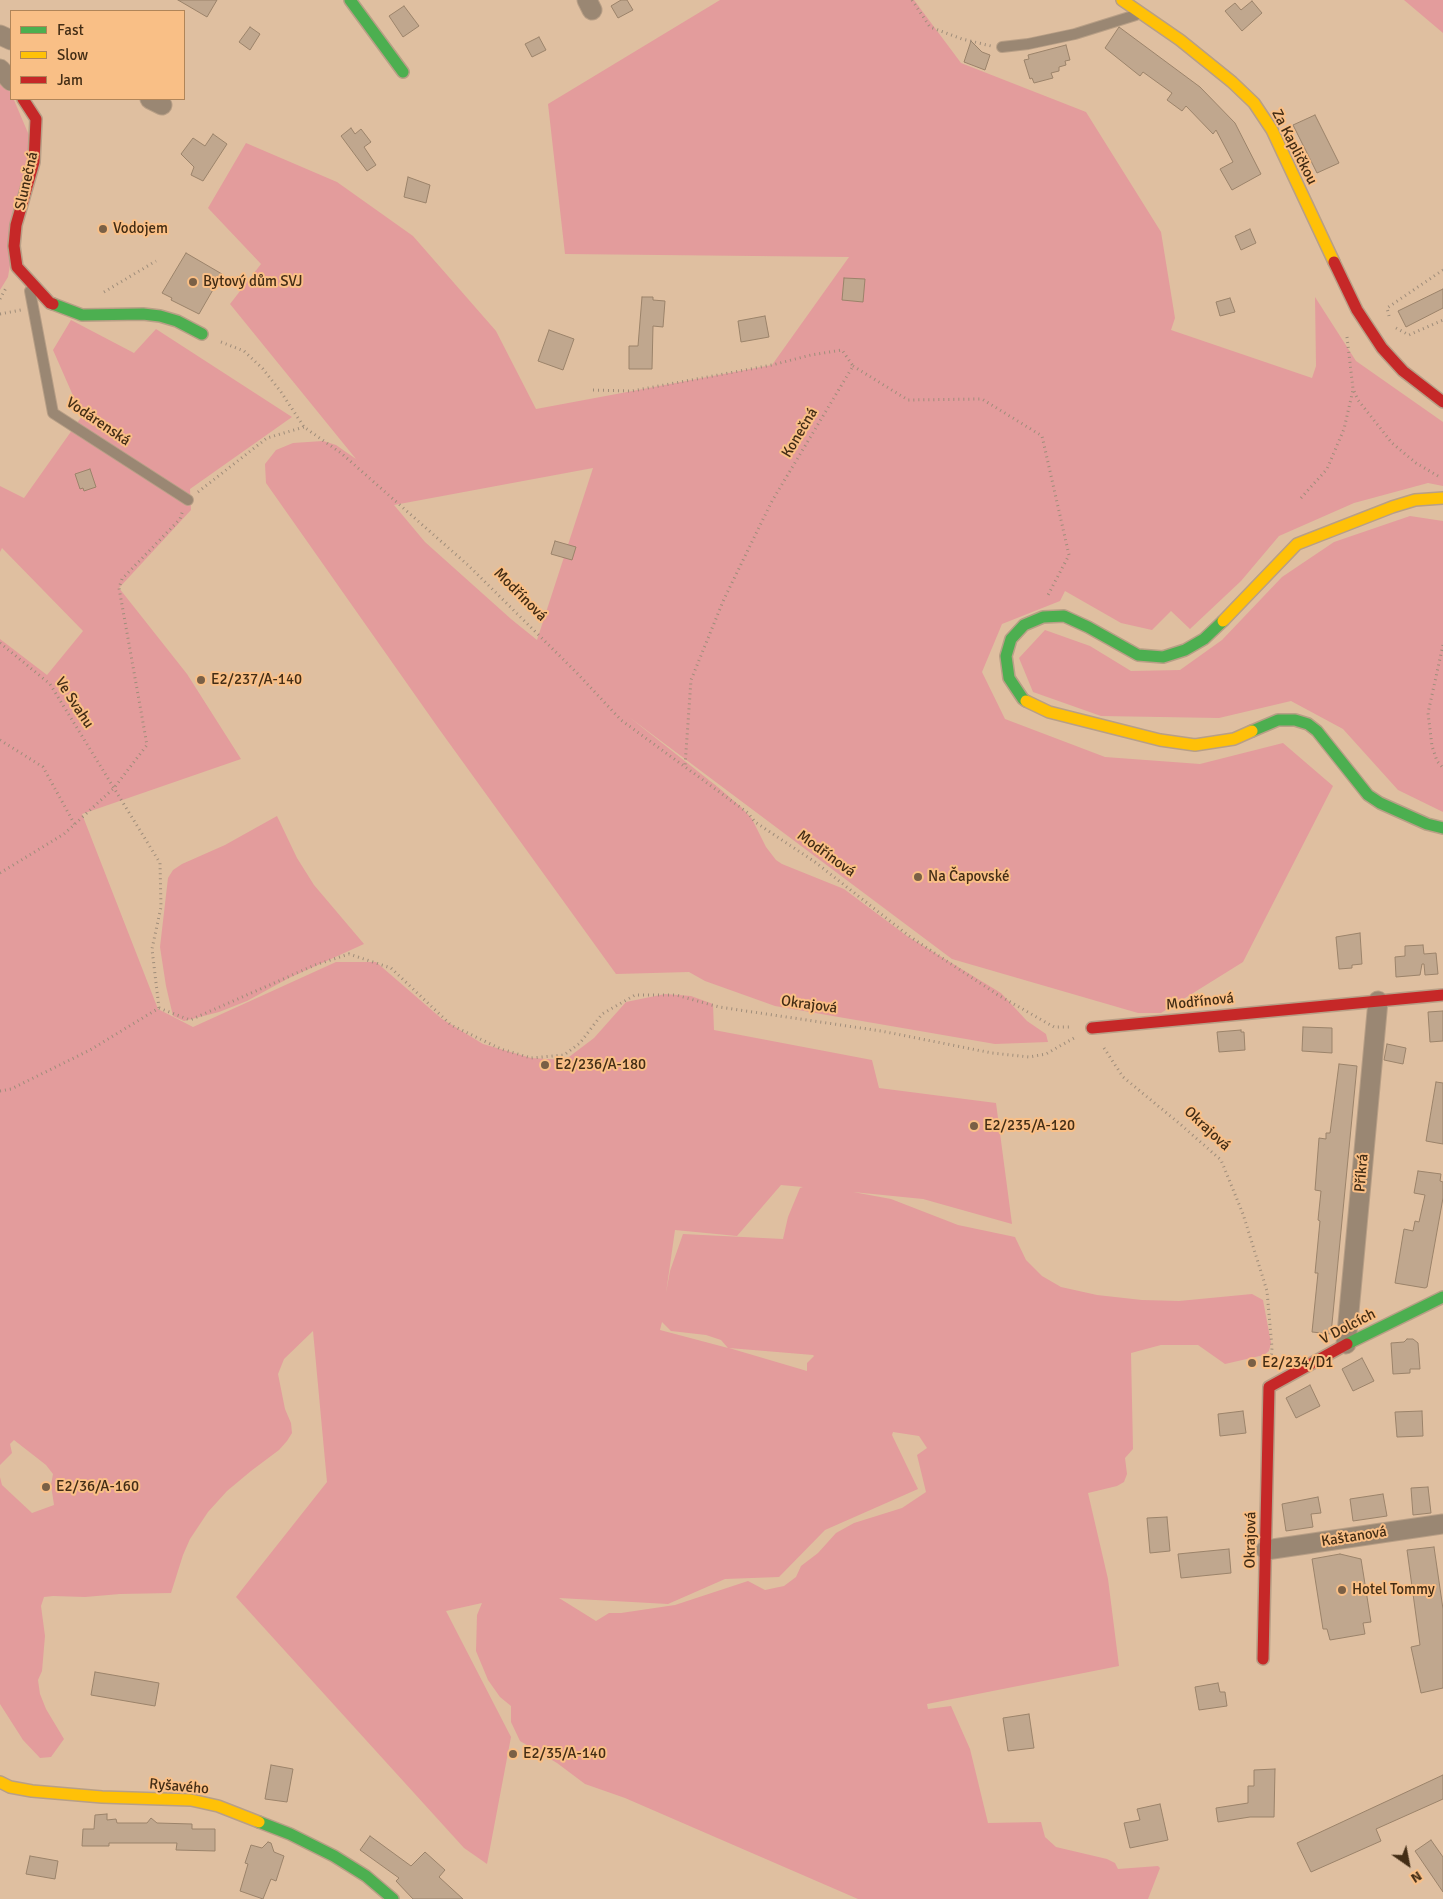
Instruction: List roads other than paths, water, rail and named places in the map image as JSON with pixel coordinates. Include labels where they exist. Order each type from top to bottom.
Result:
[{"type":"street","points":[[350,0],[403,72]]},
{"type":"street","name":"Za Kapličkou","points":[[1122,0],[1180,40],[1232,82],[1254,103],[1272,130],[1357,310],[1382,348],[1403,372],[1443,402]]},
{"type":"street","points":[[0,69],[10,80]]},
{"type":"street","name":"Slunečná","points":[[23,100],[36,119],[34,162],[16,225],[14,246],[17,267],[27,278]]},
{"type":"street","points":[[27,278],[50,303],[72,312],[82,315],[143,314],[160,316],[177,321],[202,334]]},
{"type":"street","points":[[1443,498],[1415,500],[1360,518],[1297,544],[1204,639],[1185,650],[1163,657],[1138,654],[1064,616],[1043,617],[1024,625],[1011,639],[1006,656],[1009,678],[1023,699],[1049,712],[1160,740],[1195,745],[1234,739],[1278,720],[1295,720],[1308,724],[1317,731],[1368,795],[1426,824],[1443,828]]},
{"type":"street","name":"Modřínová","points":[[1092,1028],[1443,995]]},
{"type":"street","name":"Příkrá","points":[[1346,1344],[1378,1002]]},
{"type":"street","name":"V Dolcích","points":[[1269,1387],[1346,1344],[1443,1297]]},
{"type":"street","name":"Okrajová","points":[[1263,1658],[1269,1387]]},
{"type":"street","name":"Kaštanová","points":[[1266,1550],[1443,1524]]},
{"type":"street","name":"Ryšavého","points":[[0,1782],[10,1787],[32,1791],[102,1797],[191,1800],[218,1806],[290,1834],[334,1856],[366,1876],[393,1899]]},
{"type":"lane","points":[[1002,47],[1028,44],[1074,34],[1140,13]]},
{"type":"lane","name":"Vodárenská","points":[[27,278],[54,413],[188,500]]},
{"type":"place","name":"Vodojem","points":[[103,229]]},
{"type":"place","name":"Bytový dům SVJ","points":[[193,282]]},
{"type":"place","name":"E2/237/A-140","points":[[201,680]]},
{"type":"place","name":"Na Čapovské","points":[[918,877]]},
{"type":"place","name":"E2/236/A-180","points":[[545,1065]]},
{"type":"place","name":"E2/235/A-120","points":[[974,1126]]},
{"type":"place","name":"E2/234/D1","points":[[1252,1363]]},
{"type":"place","name":"E2/36/A-160","points":[[46,1487]]},
{"type":"place","name":"Hotel Tommy","points":[[1342,1590]]},
{"type":"place","name":"E2/35/A-140","points":[[513,1754]]}]
